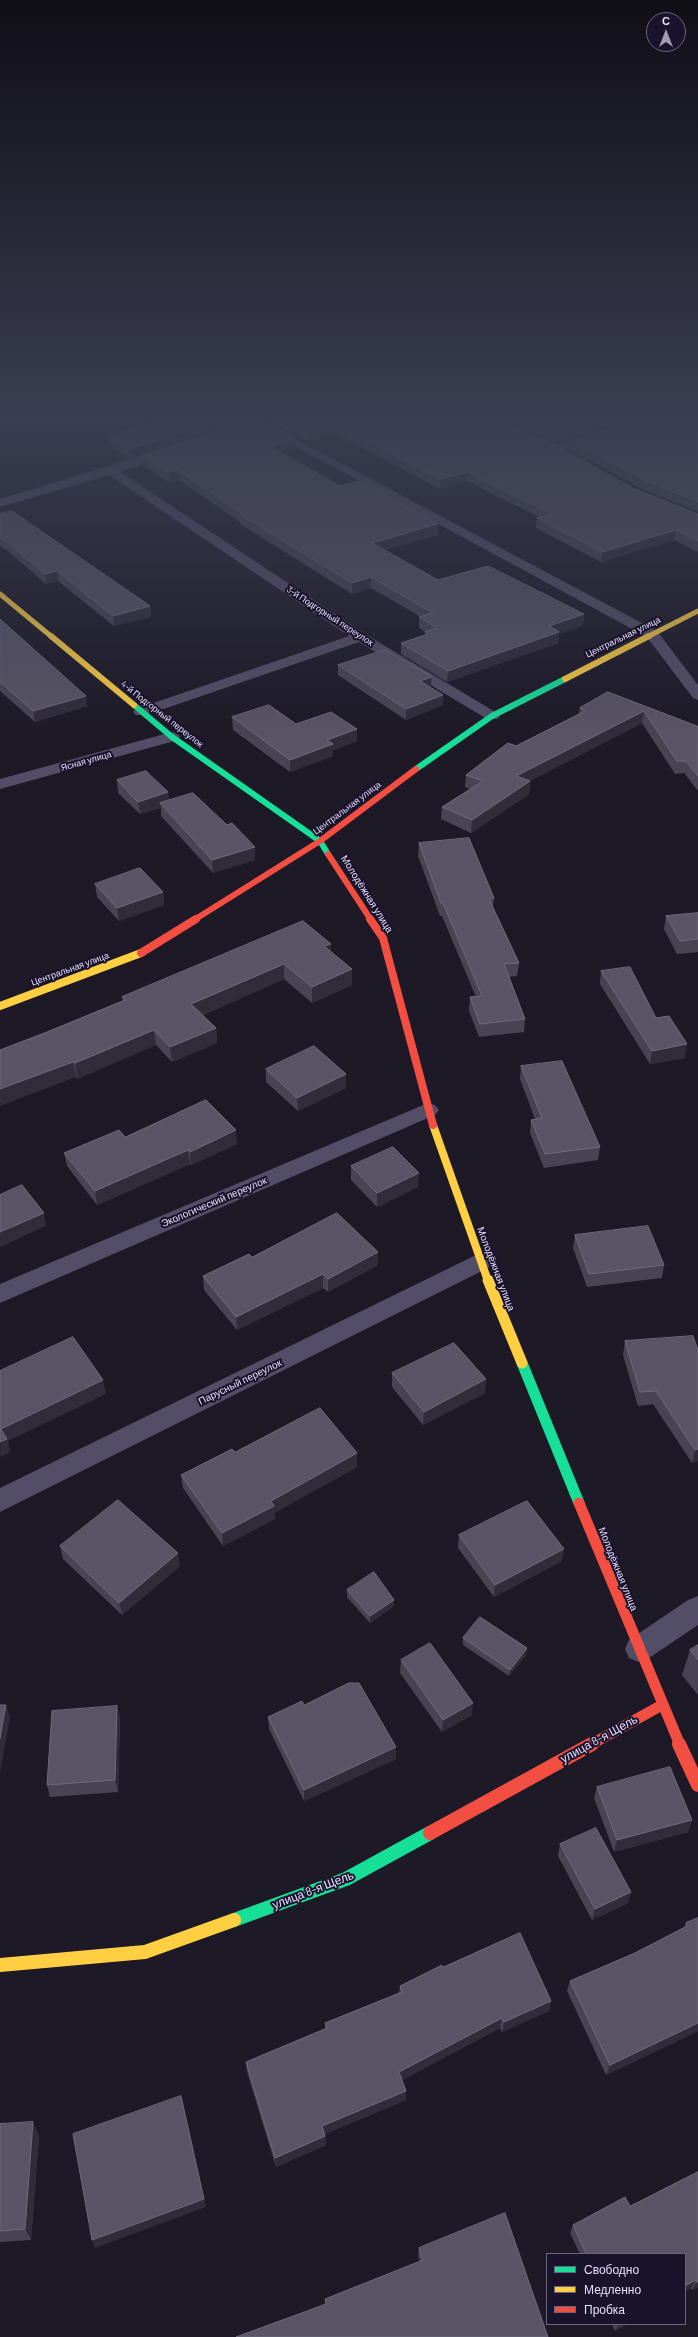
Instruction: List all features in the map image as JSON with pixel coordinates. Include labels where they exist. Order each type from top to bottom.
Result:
[{"type":"street","name":"3-й Подгорный переулок","points":[[191,525],[360,637],[492,716]]},
{"type":"street","points":[[450,525],[652,634],[698,695]]},
{"type":"street","name":"4-й Подгорный переулок","points":[[0,594],[172,737],[320,841]]},
{"type":"street","name":"Центральная улица","points":[[0,1006],[138,955],[320,841],[413,771],[492,716],[698,611]]},
{"type":"street","points":[[141,712],[360,637]]},
{"type":"street","name":"Ясная улица","points":[[0,784],[172,737]]},
{"type":"street","name":"Молодёжная улица","points":[[320,841],[383,938],[428,1110],[480,1262],[662,1704],[698,1785]]},
{"type":"street","name":"Экологический переулок","points":[[0,1294],[428,1110]]},
{"type":"street","name":"Парусный переулок","points":[[0,1501],[480,1262]]},
{"type":"street","points":[[639,1648],[698,1609]]},
{"type":"street","name":"улица 8-я Щель","points":[[0,1965],[145,1952],[346,1879],[662,1704]]},
{"type":"building","points":[[0,525],[32,525],[150,606],[113,616],[57,571],[45,574],[0,537]]},
{"type":"building","points":[[258,525],[434,525],[372,543],[438,580],[488,566],[584,614],[549,626],[559,632],[448,671],[401,643],[428,634],[425,632],[437,628],[419,617],[433,613],[371,577],[352,583]]},
{"type":"building","points":[[550,525],[698,525],[698,541],[676,530],[602,552]]},
{"type":"building","points":[[0,619],[86,696],[33,711],[0,682]]},
{"type":"building","points":[[385,650],[432,677],[420,681],[443,695],[406,709],[338,665]]},
{"type":"building","points":[[608,692],[697,726],[698,776],[686,761],[677,761],[644,711],[516,776],[530,781],[472,820],[442,807],[483,781],[466,775],[508,743],[516,746],[585,711],[580,708]]},
{"type":"building","points":[[269,705],[296,724],[331,712],[357,729],[327,740],[333,744],[290,760],[232,717]]},
{"type":"building","points":[[146,771],[168,792],[138,802],[117,780]]},
{"type":"building","points":[[193,793],[227,825],[232,823],[255,847],[212,860],[160,803]]},
{"type":"building","points":[[469,838],[494,898],[489,899],[519,963],[504,964],[525,1019],[480,1024],[470,997],[482,996],[443,903],[441,903],[419,843]]},
{"type":"building","points":[[140,868],[163,892],[117,908],[95,884]]},
{"type":"building","points":[[698,913],[698,939],[680,941],[666,916]]},
{"type":"building","points":[[303,921],[331,944],[324,946],[352,969],[312,987],[284,964],[191,1004],[216,1028],[170,1047],[154,1030],[75,1063],[73,1062],[0,1089],[0,1050],[125,1000],[122,997]]},
{"type":"building","points":[[630,967],[656,1018],[669,1016],[687,1044],[652,1051],[601,971]]},
{"type":"building","points":[[314,1046],[346,1074],[297,1098],[266,1069]]},
{"type":"building","points":[[562,1061],[600,1147],[545,1154],[531,1120],[542,1118],[521,1066]]},
{"type":"building","points":[[206,1100],[236,1130],[190,1152],[188,1150],[95,1191],[64,1153],[119,1130],[125,1137]]},
{"type":"building","points":[[393,1147],[419,1173],[377,1193],[351,1166]]},
{"type":"building","points":[[22,1185],[44,1213],[0,1232],[0,1195]]},
{"type":"building","points":[[337,1213],[378,1252],[328,1279],[323,1274],[236,1317],[203,1276],[249,1254],[252,1257]]},
{"type":"building","points":[[648,1226],[664,1265],[589,1274],[575,1235]]},
{"type":"building","points":[[693,1336],[698,1350],[698,1449],[695,1450],[656,1391],[640,1392],[625,1341]]},
{"type":"building","points":[[73,1337],[103,1380],[1,1429],[7,1439],[0,1442],[0,1371]]},
{"type":"building","points":[[454,1343],[486,1379],[424,1412],[392,1373]]},
{"type":"building","points":[[320,1408],[357,1453],[271,1501],[274,1506],[222,1533],[181,1475],[232,1449],[235,1452]]},
{"type":"building","points":[[118,1500],[178,1553],[119,1603],[60,1546]]},
{"type":"building","points":[[527,1501],[564,1549],[495,1585],[459,1535]]},
{"type":"building","points":[[374,1572],[394,1600],[370,1616],[347,1590]]},
{"type":"building","points":[[480,1617],[527,1648],[510,1670],[463,1638]]},
{"type":"building","points":[[430,1643],[473,1703],[443,1720],[401,1660]]},
{"type":"building","points":[[698,1645],[698,1660],[690,1650]]},
{"type":"building","points":[[349,1683],[359,1683],[396,1747],[304,1790],[268,1717],[302,1701],[304,1705]]},
{"type":"building","points":[[0,1705],[6,1705],[0,1738]]},
{"type":"building","points":[[117,1706],[115,1780],[47,1785],[52,1711]]},
{"type":"building","points":[[670,1767],[692,1820],[617,1840],[597,1787]]},
{"type":"building","points":[[596,1828],[631,1892],[595,1909],[560,1844]]},
{"type":"building","points":[[698,1918],[698,2023],[610,2065],[570,1981],[635,1953],[687,1926],[686,1923]]},
{"type":"building","points":[[520,1933],[551,2001],[504,2022],[502,2018],[399,2072],[406,2091],[322,2126],[325,2136],[275,2158],[246,2062],[327,2028],[325,2023],[402,1992],[400,1986],[442,1965],[443,1967]]},
{"type":"building","points":[[181,2096],[204,2199],[92,2240],[73,2134]]},
{"type":"building","points":[[33,2122],[25,2229],[0,2231],[0,2124]]},
{"type":"building","points":[[698,2172],[698,2282],[696,2280],[686,2285],[686,2253],[586,2253],[573,2225],[625,2197],[630,2206]]},
{"type":"building","points":[[505,2213],[548,2337],[236,2337],[326,2304],[325,2299],[423,2260],[419,2248]]},
{"type":"traffic: fast","points":[[416,769],[492,716],[565,679]]},
{"type":"traffic: fast","points":[[134,705],[172,737],[320,841],[328,854]]},
{"type":"traffic: fast","points":[[522,1363],[579,1503]]},
{"type":"traffic: fast","points":[[234,1920],[346,1879],[430,1833]]},
{"type":"traffic: slow","points":[[0,594],[134,705]]},
{"type":"traffic: slow","points":[[565,679],[698,611]]},
{"type":"traffic: slow","points":[[0,1006],[141,953]]},
{"type":"traffic: slow","points":[[433,1125],[480,1262],[522,1363]]},
{"type":"traffic: slow","points":[[0,1965],[145,1952],[234,1920]]},
{"type":"traffic: jam","points":[[141,953],[320,841],[416,769]]},
{"type":"traffic: jam","points":[[328,854],[383,938],[433,1125]]},
{"type":"traffic: jam","points":[[579,1503],[662,1705],[698,1785]]},
{"type":"traffic: jam","points":[[430,1833],[662,1705]]}]
